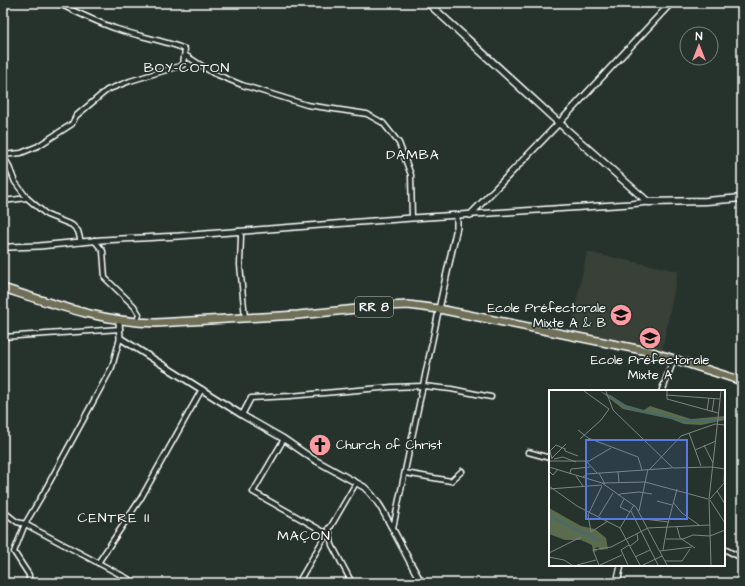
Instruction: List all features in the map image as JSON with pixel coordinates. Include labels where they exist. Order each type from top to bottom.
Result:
[{"type":"main road","points":[[428,3],[648,202],[706,201],[742,198]]},
{"type":"main road","name":"RR 8","points":[[3,288],[41,301],[119,321],[137,323],[245,318],[408,305],[439,309],[619,345],[674,358],[742,381]]},
{"type":"street","points":[[57,3],[115,28],[144,38],[168,43],[185,49],[183,65],[130,81],[107,90],[76,116],[72,124],[38,146],[20,153],[3,156],[8,164],[14,182],[27,198],[47,215],[72,224],[78,231],[81,242]]},
{"type":"street","points":[[470,215],[559,123],[671,3]]},
{"type":"street","points":[[185,55],[213,73],[242,85],[307,105],[367,114],[383,123],[399,143],[411,175],[412,218]]},
{"type":"street","points":[[3,201],[27,198]]},
{"type":"street","points":[[3,248],[94,240],[648,202]]},
{"type":"street","points":[[393,528],[457,227],[457,216]]},
{"type":"street","points":[[239,231],[241,236],[240,265],[245,318]]},
{"type":"street","points":[[94,240],[103,250],[105,278],[134,306],[139,314],[137,323]]},
{"type":"street","points":[[29,583],[29,576],[14,552],[25,524],[112,367],[120,338],[119,321]]},
{"type":"street","points":[[3,337],[120,328]]},
{"type":"street","points":[[120,338],[370,493],[393,528],[412,567],[422,583]]},
{"type":"street","points":[[662,390],[674,358]]},
{"type":"street","points":[[242,415],[251,398],[392,387],[423,386],[451,389],[490,398]]},
{"type":"street","points":[[98,563],[141,498],[202,389]]},
{"type":"street","points":[[284,439],[253,492],[326,533]]},
{"type":"street","points":[[528,452],[549,458]]},
{"type":"street","points":[[405,473],[451,481],[462,471]]},
{"type":"street","points":[[298,583],[356,483]]},
{"type":"street","points":[[3,511],[17,522],[25,524],[136,583]]},
{"type":"street","points":[[329,528],[332,545],[352,583]]},
{"type":"street","points":[[725,550],[742,558]]},
{"type":"street","points":[[617,583],[621,566]]},
{"type":"shaded area","name":"Ecole Préfectorale Mixte A & B","points":[[587,252],[678,271],[662,350],[570,331]]},
{"type":"place","name":"Ecole Préfectorale Mixte A & B","points":[[621,315]]},
{"type":"place","name":"Ecole Préfectorale Mixte A","points":[[650,338]]},
{"type":"place","name":"Church of Christ","points":[[320,445]]},
{"type":"district","name":"BOY-COTON","points":[[187,68]]},
{"type":"district","name":"DAMBA","points":[[413,155]]},
{"type":"district","name":"CENTRE II","points":[[114,518]]},
{"type":"district","name":"MAÇON","points":[[304,536]]}]
